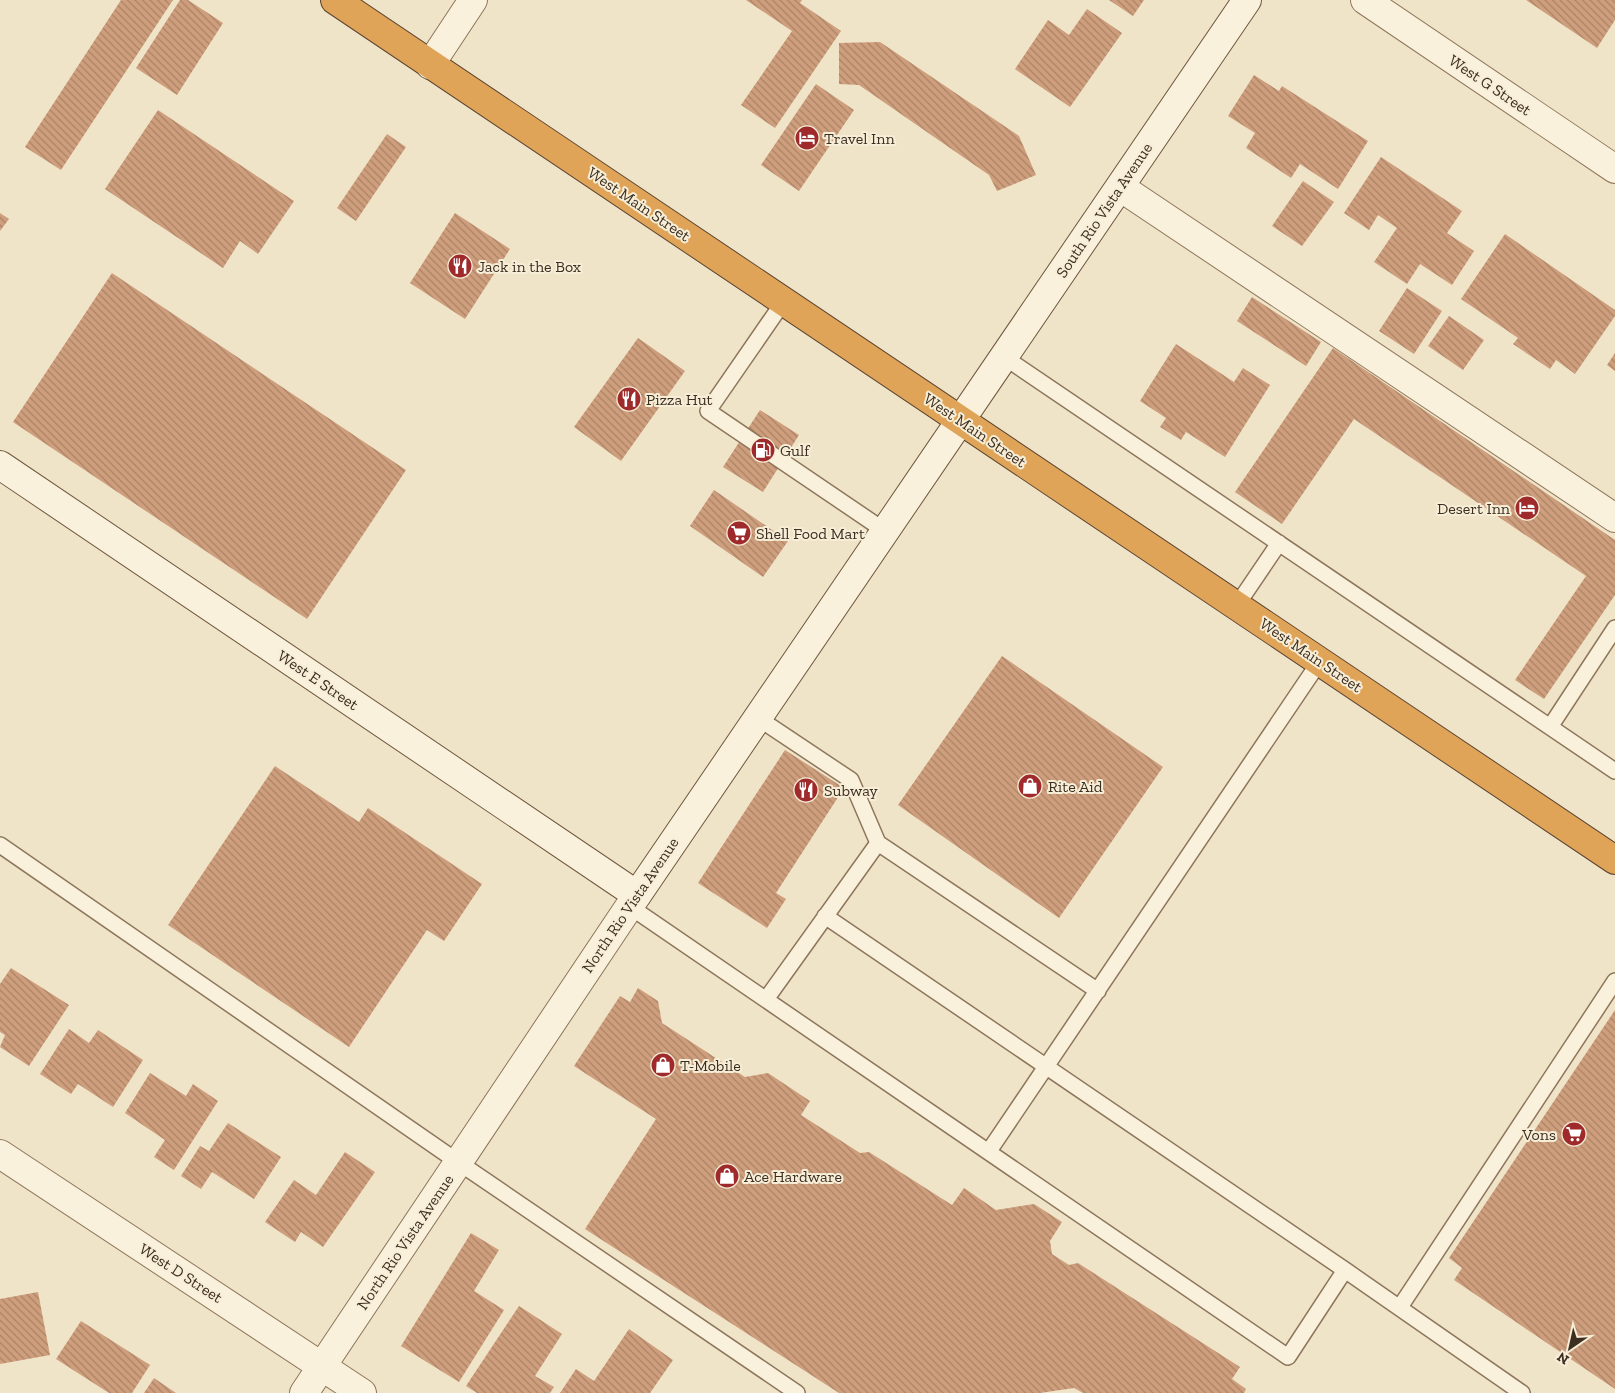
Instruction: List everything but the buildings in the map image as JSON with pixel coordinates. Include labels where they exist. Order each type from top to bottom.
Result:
[{"type":"highway","name":"West Main Street","points":[[335,0],[1615,860]]},
{"type":"street","name":"South Rio Vista Avenue","points":[[961,420],[1247,0]]},
{"type":"street","name":"West G Street","points":[[1366,0],[1615,169]]},
{"type":"street","points":[[430,64],[469,1]]},
{"type":"street","points":[[1120,186],[1615,518]]},
{"type":"street","name":"North Rio Vista Avenue","points":[[304,1393],[633,900],[961,420]]},
{"type":"street","name":"West E Street","points":[[0,465],[633,900]]},
{"type":"street","name":"West D Street","points":[[0,1154],[362,1393]]},
{"type":"lane","points":[[784,301],[708,411],[886,531]]},
{"type":"lane","points":[[1004,357],[1615,771]]},
{"type":"lane","points":[[1237,605],[1279,543]]},
{"type":"lane","points":[[1550,727],[1615,628]]},
{"type":"lane","points":[[990,1151],[1320,661]]},
{"type":"lane","points":[[758,718],[851,780],[878,843],[1098,991]]},
{"type":"lane","points":[[767,998],[878,843]]},
{"type":"lane","points":[[0,845],[458,1162],[797,1393]]},
{"type":"lane","points":[[633,900],[767,998],[1288,1357],[1345,1270]]},
{"type":"lane","points":[[825,916],[1047,1065],[1522,1393]]},
{"type":"lane","points":[[1400,1307],[1615,981]]},
{"type":"place","name":"Travel Inn","points":[[807,138]]},
{"type":"place","name":"Jack in the Box","points":[[460,266]]},
{"type":"place","name":"Pizza Hut","points":[[629,399]]},
{"type":"place","name":"Gulf","points":[[763,450]]},
{"type":"place","name":"Desert Inn","points":[[1527,508]]},
{"type":"place","name":"Shell Food Mart","points":[[739,533]]},
{"type":"place","name":"Rite Aid","points":[[1030,786]]},
{"type":"place","name":"Subway","points":[[806,790]]},
{"type":"place","name":"T-Mobile","points":[[663,1065]]},
{"type":"place","name":"Vons","points":[[1574,1134]]},
{"type":"place","name":"Ace Hardware","points":[[727,1176]]}]
